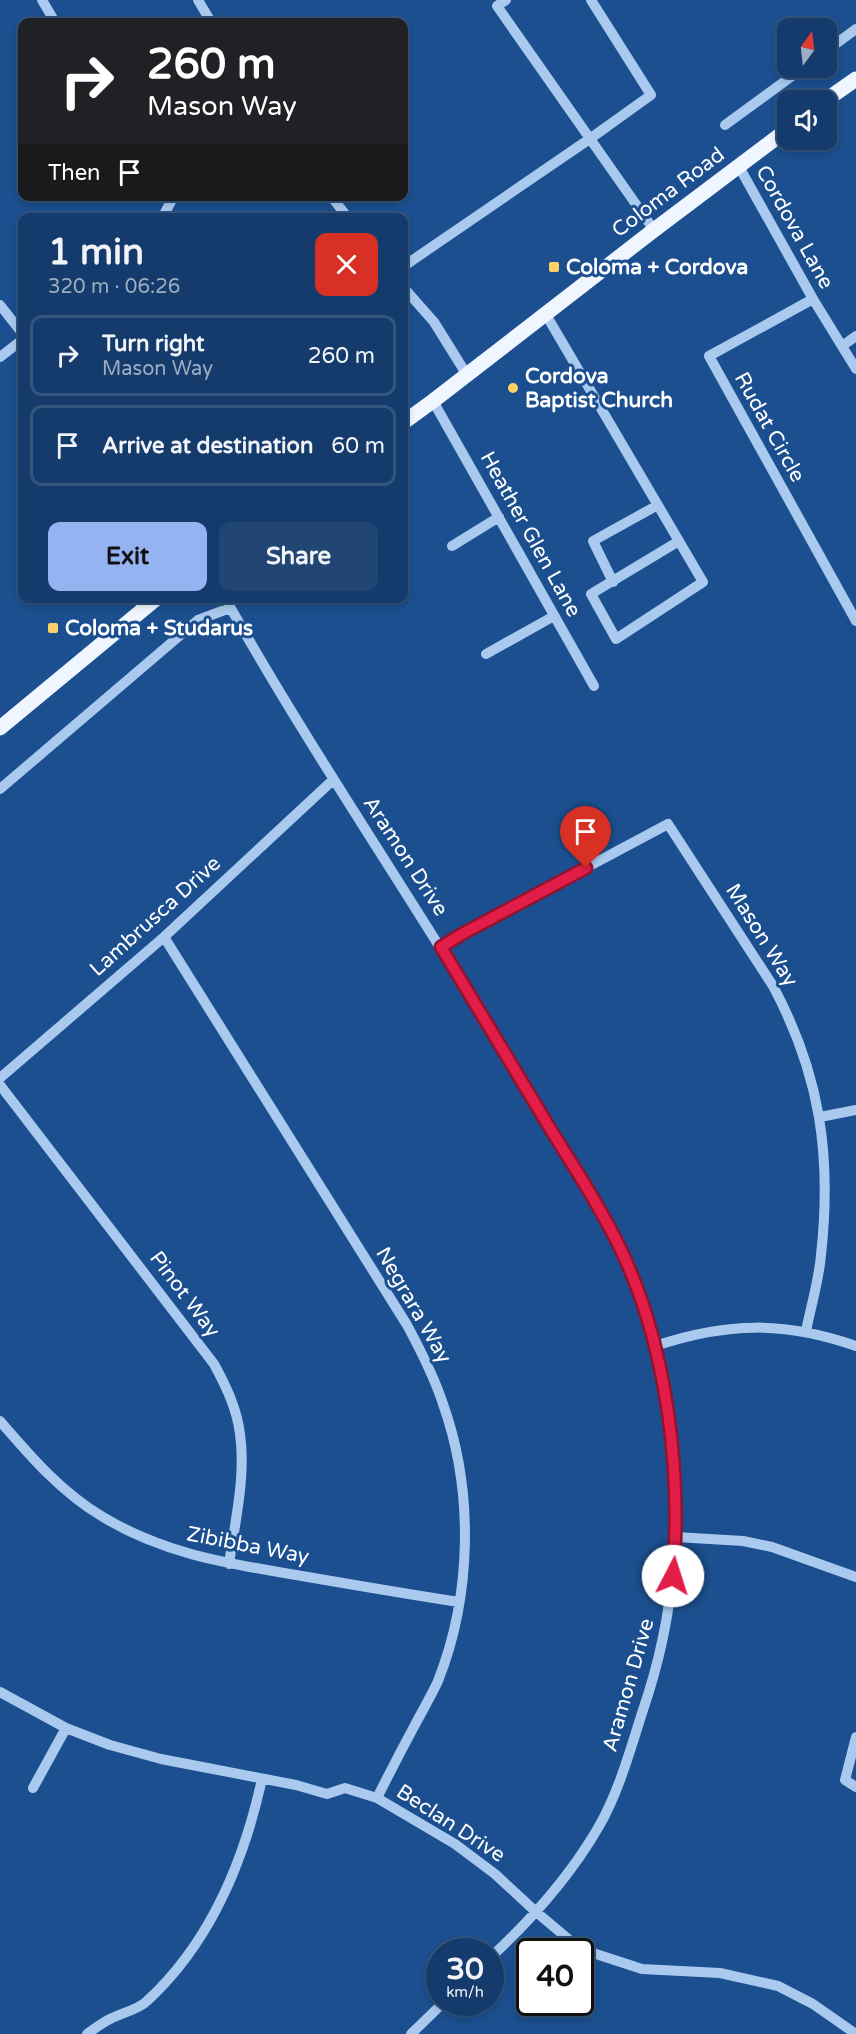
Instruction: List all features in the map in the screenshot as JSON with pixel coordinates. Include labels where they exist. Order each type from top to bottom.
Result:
[{"type":"main road","points":[[837,92],[856,79]]},
{"type":"main road","name":"Coloma Road","points":[[408,419],[777,137]]},
{"type":"main road","points":[[0,728],[152,603]]},
{"type":"street","points":[[42,0],[53,18]]},
{"type":"street","points":[[198,0],[209,18]]},
{"type":"street","points":[[506,0],[497,6],[654,230]]},
{"type":"street","points":[[408,263],[651,95],[591,0]]},
{"type":"street","points":[[837,43],[856,29]]},
{"type":"street","points":[[725,125],[789,78]]},
{"type":"street","name":"Cordova Lane","points":[[738,165],[813,299],[856,369]]},
{"type":"street","points":[[334,201],[344,213]]},
{"type":"street","points":[[408,293],[434,322],[467,375]]},
{"type":"street","name":"Rudat Circle","points":[[813,299],[709,356],[856,621]]},
{"type":"street","points":[[0,305],[18,328]]},
{"type":"street","points":[[545,314],[658,505],[703,582],[616,639],[591,594],[679,541]]},
{"type":"street","points":[[842,346],[856,336]]},
{"type":"street","points":[[0,357],[18,343]]},
{"type":"street","name":"Heather Glen Lane","points":[[433,401],[594,686]]},
{"type":"street","points":[[612,582],[593,541],[658,505]]},
{"type":"street","points":[[452,546],[499,517]]},
{"type":"street","points":[[0,789],[198,620],[227,603]]},
{"type":"street","name":"Aramon Drive","points":[[227,603],[333,780],[441,947],[597,1205],[622,1252],[638,1291],[655,1346],[672,1445],[676,1485],[676,1537],[671,1596],[655,1677],[625,1766],[600,1825],[572,1866],[518,1932],[504,1945]]},
{"type":"street","points":[[486,654],[554,616]]},
{"type":"street","name":"Lambrusca Drive","points":[[0,1078],[164,937],[333,780]]},
{"type":"street","name":"Mason Way","points":[[441,947],[669,824],[772,986],[787,1012],[803,1051],[819,1117],[825,1158],[821,1256],[806,1331]]},
{"type":"street","name":"Negrara Way","points":[[164,937],[407,1325],[444,1405],[455,1447],[462,1490],[465,1532],[463,1573],[451,1642],[437,1682],[376,1798]]},
{"type":"street","name":"Pinot Way","points":[[0,1085],[214,1364],[226,1386],[240,1433],[242,1470],[229,1564]]},
{"type":"street","points":[[819,1117],[856,1110]]},
{"type":"street","points":[[655,1346],[685,1336],[722,1329],[765,1327],[806,1331],[856,1346]]},
{"type":"street","name":"Zibibba Way","points":[[0,1422],[34,1461],[73,1497],[102,1517],[137,1536],[172,1550],[229,1564],[459,1602]]},
{"type":"street","points":[[676,1537],[714,1538],[772,1547],[856,1577]]},
{"type":"street","name":"Beclan Drive","points":[[0,1692],[66,1728],[110,1745],[161,1759],[327,1794],[345,1788],[376,1798],[455,1844],[495,1874],[573,1943],[596,1954],[642,1969],[720,1973],[778,1986],[813,2004],[856,2034]]},
{"type":"street","points":[[33,1788],[66,1728]]},
{"type":"street","points":[[856,1737],[845,1780],[856,1786]]},
{"type":"street","points":[[87,2034],[107,2020],[145,2003],[190,1950],[213,1916],[232,1879],[254,1813],[262,1779]]},
{"type":"street","points":[[411,2034],[430,2016]]},
{"type":"place","name":"Coloma + Cordova","points":[[554,267]]},
{"type":"place","name":"Cordova Baptist Church","points":[[513,388]]},
{"type":"place","name":"Coloma + Studarus","points":[[53,628]]},
{"type":"route","points":[[586,868],[441,947],[597,1205],[622,1252],[638,1291],[655,1346],[672,1445],[676,1485],[673,1576]]}]
